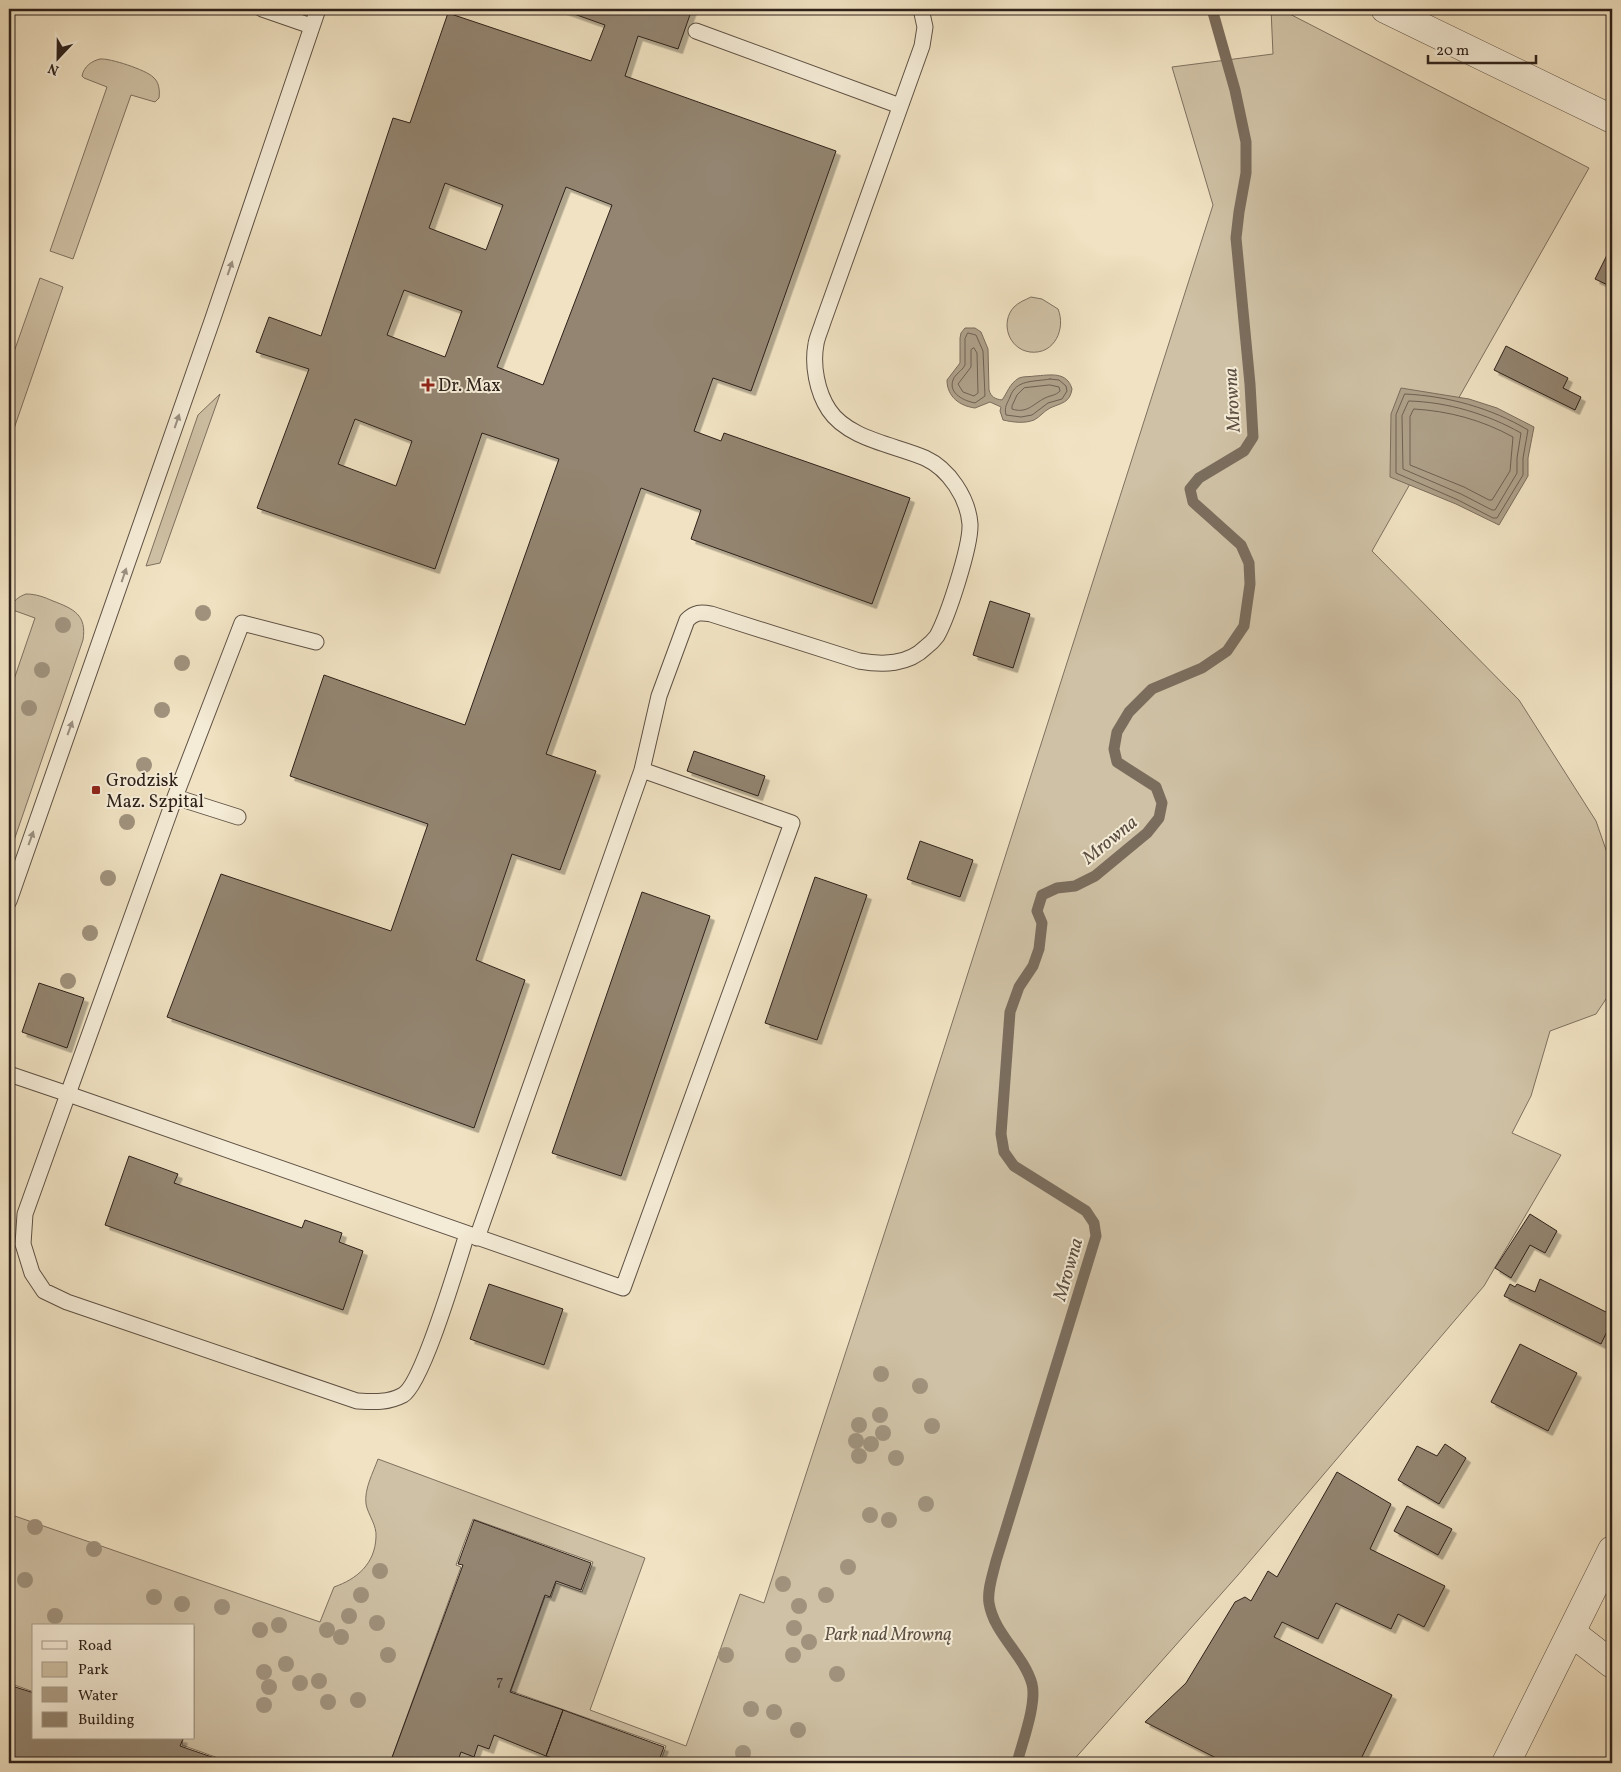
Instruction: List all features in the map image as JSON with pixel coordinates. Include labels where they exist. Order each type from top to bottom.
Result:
[{"type":"street","points":[[1384,9],[1612,119]]},
{"type":"street","points":[[1506,1763],[1612,1550]]},
{"type":"street","points":[[1572,1632],[1612,1664]]},
{"type":"lane","points":[[262,9],[311,26]]},
{"type":"lane","points":[[9,901],[206,339],[318,9]]},
{"type":"lane","points":[[316,642],[242,622],[175,797],[25,1214],[23,1244],[32,1273],[44,1291],[67,1302],[358,1401],[383,1402],[404,1394],[416,1376],[429,1350],[642,770],[659,696],[687,620],[693,614],[701,612],[711,614],[859,661],[878,664],[897,662],[920,653],[936,638],[944,619],[966,553],[970,525],[965,502],[949,475],[927,459],[854,432],[840,421],[829,410],[820,391],[815,368],[816,344],[922,46],[925,27],[921,9]]},
{"type":"lane","points":[[696,31],[900,106]]},
{"type":"lane","points":[[9,1074],[623,1288],[792,824],[642,770]]},
{"type":"lane","points":[[175,797],[238,817]]},
{"type":"green space","name":"Park nad Mrowną","points":[[1271,9],[1280,9],[1589,168],[1372,551],[1519,700],[1596,821],[1612,867],[1612,990],[1596,1014],[1550,1031],[1531,1096],[1512,1133],[1561,1155],[1484,1286],[1238,1575],[1071,1763],[660,1763],[666,1746],[511,1691],[545,1597],[551,1598],[556,1583],[582,1592],[593,1562],[473,1519],[456,1565],[461,1567],[390,1763],[232,1763],[182,1745],[183,1740],[195,1740],[195,1624],[32,1624],[32,1691],[9,1683],[9,1514],[320,1622],[334,1587],[357,1575],[368,1563],[375,1547],[376,1533],[366,1504],[366,1493],[378,1459],[645,1558],[590,1710],[686,1746],[740,1594],[764,1603],[909,1158],[1213,205],[1172,67],[1273,54]]},
{"type":"green space","points":[[100,59],[119,62],[149,74],[158,84],[159,98],[155,102],[131,95],[73,259],[50,251],[107,87],[82,76],[89,64]]},
{"type":"green space","points":[[40,278],[63,287],[9,443],[9,366]]},
{"type":"green space","points":[[1031,297],[1042,299],[1058,309],[1060,316],[1061,324],[1056,339],[1052,345],[1039,352],[1022,350],[1016,346],[1008,334],[1007,327],[1010,313],[1020,302]]},
{"type":"green space","points":[[220,394],[160,563],[146,566],[198,415]]},
{"type":"green space","points":[[26,594],[43,597],[73,610],[81,619],[84,631],[83,640],[9,855],[9,694],[35,618],[10,609],[16,599]]},
{"type":"water","points":[[965,328],[975,328],[981,332],[988,349],[989,390],[997,399],[1002,400],[1011,385],[1019,378],[1052,375],[1062,377],[1070,383],[1071,394],[1067,400],[1048,409],[1034,420],[1022,422],[1003,420],[1000,411],[1001,407],[990,402],[975,408],[955,400],[949,391],[947,380],[960,363],[960,338]]},
{"type":"water","points":[[1401,388],[1469,399],[1497,408],[1534,427],[1528,458],[1528,476],[1499,525],[1456,504],[1390,477],[1391,414]]},
{"type":"building","points":[[560,9],[692,9],[678,49],[638,36],[625,76],[836,151],[751,391],[713,378],[694,431],[721,441],[724,433],[910,498],[872,604],[691,539],[701,510],[641,488],[546,754],[596,771],[560,870],[512,854],[476,960],[525,980],[474,1128],[167,1017],[221,874],[391,931],[428,824],[290,776],[324,675],[465,725],[559,459],[482,433],[435,569],[257,508],[309,369],[256,352],[269,317],[321,336],[393,118],[410,123],[448,13],[591,61],[605,25]],"holes":[[[445,183],[503,205],[486,250],[429,228]],[[566,187],[612,205],[543,385],[497,367]],[[404,290],[462,311],[445,357],[387,335]],[[355,419],[412,441],[396,486],[338,464]]]},
{"type":"building","points":[[1612,245],[1612,287],[1595,279]]},
{"type":"building","points":[[1506,346],[1568,378],[1563,388],[1581,397],[1575,410],[1494,370]]},
{"type":"building","points":[[990,601],[1030,614],[1013,668],[973,655]]},
{"type":"building","points":[[694,751],[765,776],[758,796],[687,771]]},
{"type":"building","points":[[920,841],[973,860],[960,897],[907,879]]},
{"type":"building","points":[[815,877],[867,895],[817,1040],[765,1023]]},
{"type":"building","points":[[642,892],[710,916],[621,1176],[552,1153]]},
{"type":"building","points":[[39,983],[84,998],[67,1048],[22,1032]]},
{"type":"building","points":[[129,1156],[178,1174],[174,1183],[302,1228],[305,1220],[342,1233],[339,1242],[363,1251],[343,1310],[105,1225]]},
{"type":"building","points":[[1530,1214],[1557,1231],[1545,1253],[1530,1245],[1511,1278],[1495,1268]]},
{"type":"building","points":[[1540,1279],[1612,1315],[1612,1321],[1601,1344],[1504,1296],[1510,1284],[1515,1287],[1517,1284],[1535,1292]]},
{"type":"building","points":[[489,1284],[563,1309],[544,1365],[470,1339]]},
{"type":"building","points":[[1520,1344],[1577,1373],[1548,1431],[1491,1402]]},
{"type":"building","points":[[1445,1444],[1466,1458],[1439,1504],[1398,1480],[1417,1446],[1437,1456]]},
{"type":"building","points":[[1337,1472],[1391,1504],[1370,1549],[1445,1586],[1424,1627],[1398,1614],[1391,1629],[1336,1603],[1318,1639],[1282,1622],[1274,1637],[1392,1695],[1359,1763],[1219,1763],[1220,1760],[1145,1722],[1186,1683],[1235,1602],[1245,1597],[1251,1601],[1268,1571],[1277,1577]]},
{"type":"building","points":[[1407,1506],[1452,1529],[1438,1555],[1394,1531]]},
{"type":"building","points":[[474,1520],[591,1563],[581,1590],[556,1581],[550,1597],[545,1595],[510,1692],[563,1710],[546,1756],[494,1735],[489,1749],[478,1745],[474,1757],[461,1752],[457,1763],[390,1763],[463,1565],[458,1564]]},
{"type":"building","points":[[9,1685],[32,1692],[32,1740],[183,1740],[180,1746],[229,1763],[26,1763],[9,1757]]},
{"type":"building","points":[[563,1710],[664,1747],[658,1763],[561,1763],[562,1761],[546,1756]]},
{"type":"waterway","name":"Mrowna","points":[[1017,1763],[1031,1713],[1032,1684],[1023,1663],[1003,1635],[992,1614],[989,1603],[990,1587],[996,1561],[1096,1236],[1094,1223],[1086,1211],[1014,1166],[1004,1152],[1001,1134],[1010,1012],[1019,987],[1033,966],[1039,949],[1042,923],[1037,911],[1042,895],[1057,888],[1075,886],[1095,876],[1147,833],[1159,818],[1162,803],[1156,787],[1117,762],[1114,749],[1117,732],[1129,712],[1152,689],[1202,668],[1227,651],[1244,626],[1250,584],[1249,563],[1241,545],[1193,502],[1190,489],[1199,478],[1244,451],[1253,437],[1250,384],[1236,238],[1246,173],[1246,142],[1235,90],[1212,9]]},
{"type":"place","name":"Dr. Max","points":[[428,385]]},
{"type":"place","name":"Grodzisk Maz. Szpital","points":[[96,790]]}]
